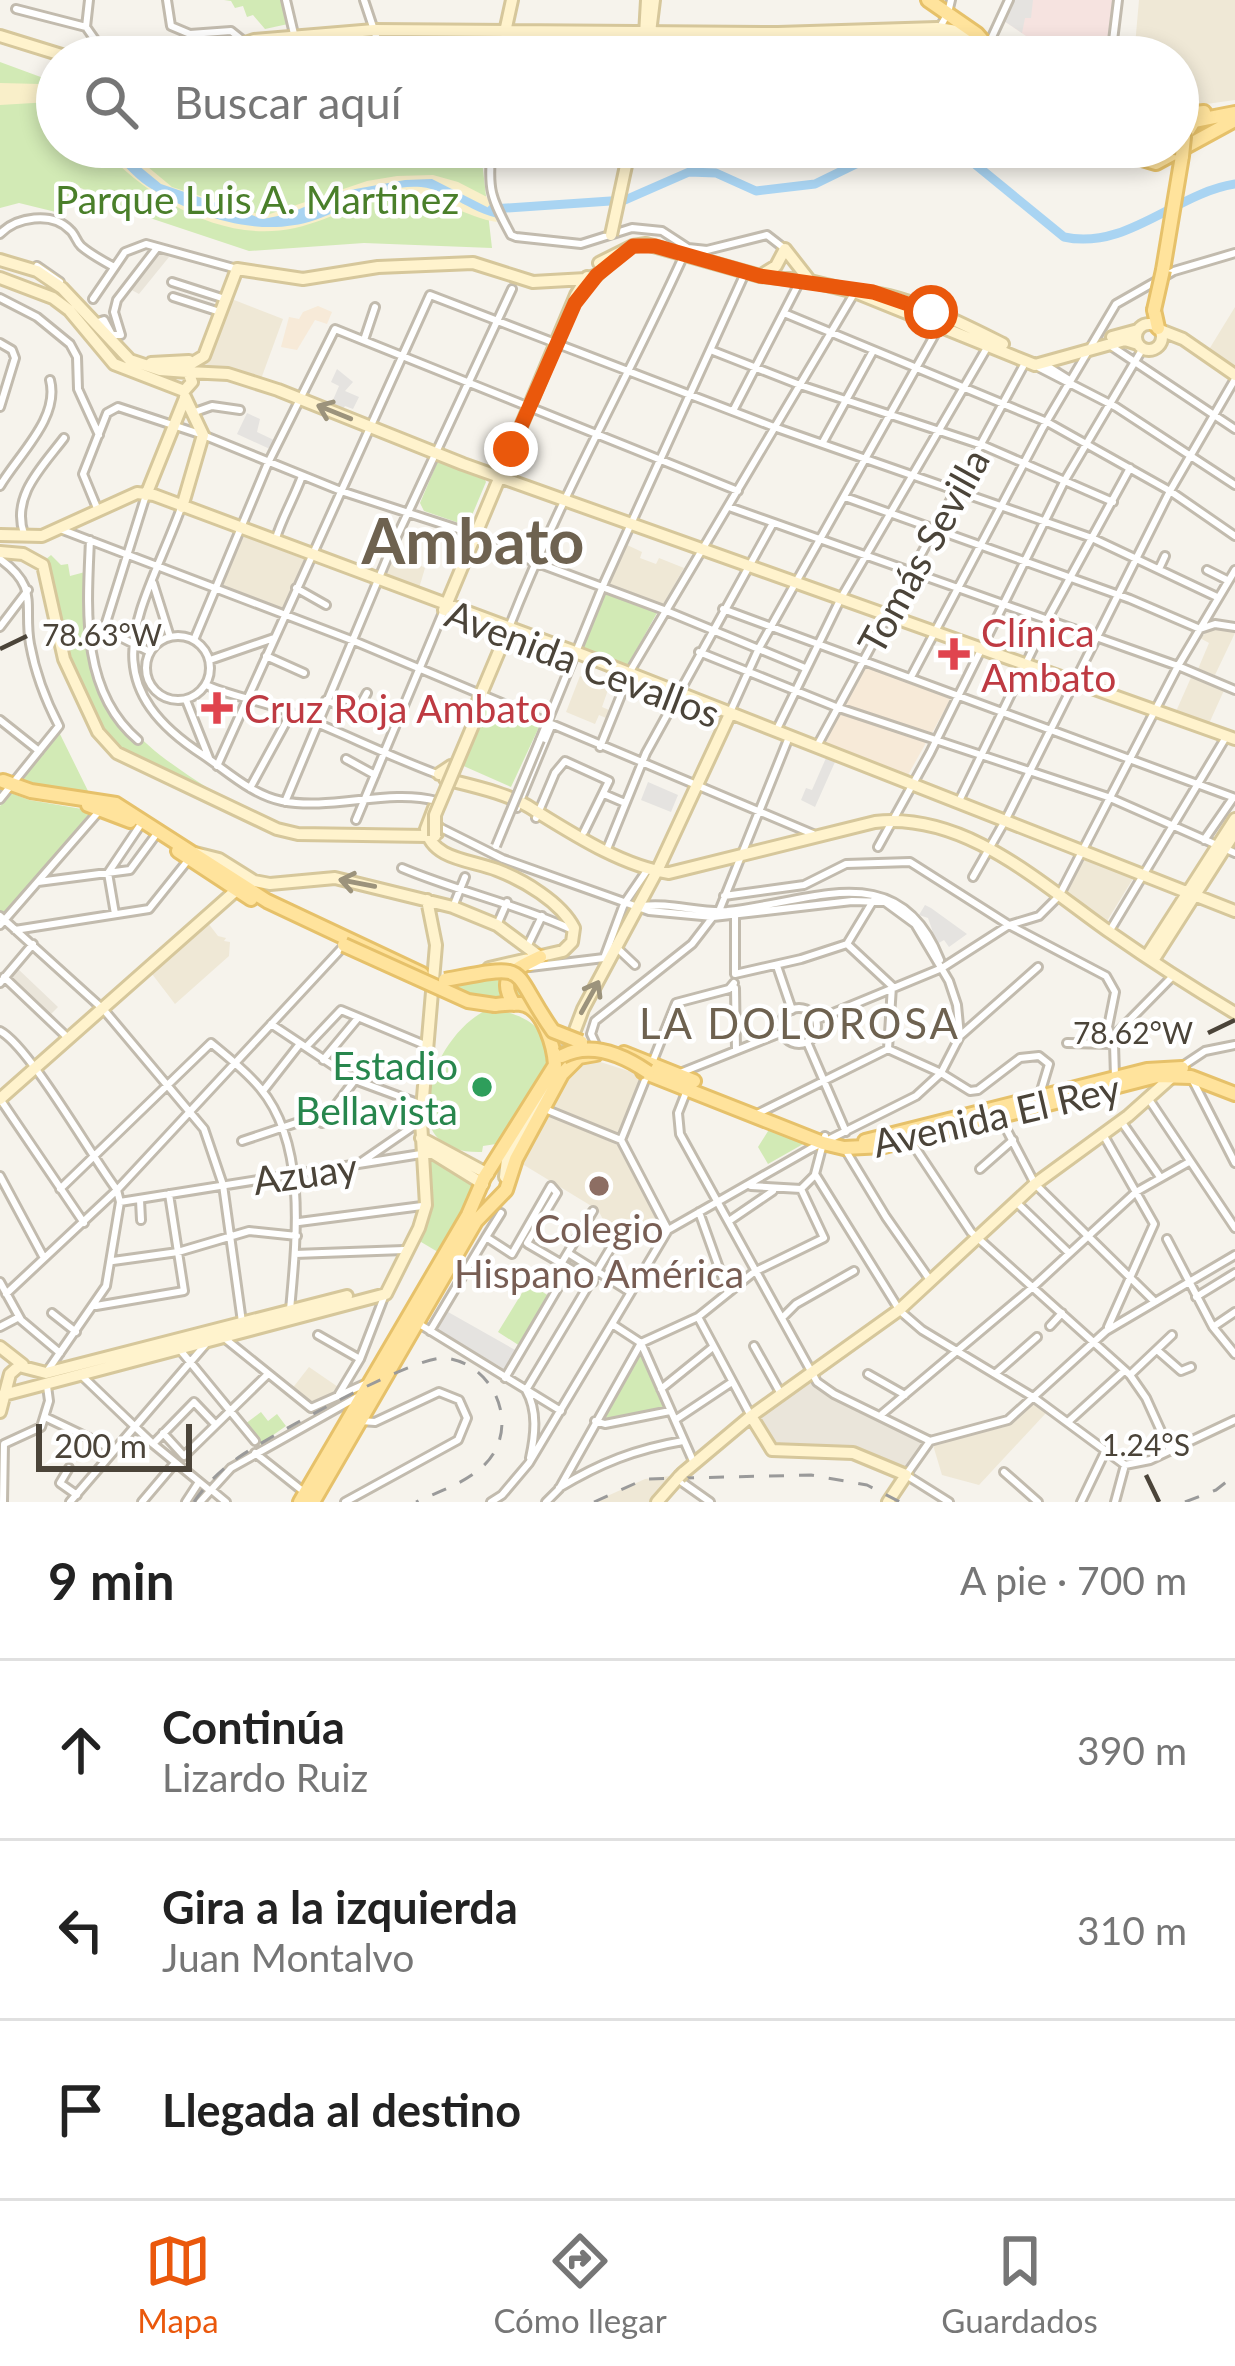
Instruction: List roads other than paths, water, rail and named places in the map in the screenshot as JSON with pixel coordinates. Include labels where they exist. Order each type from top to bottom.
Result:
[{"type":"main road","points":[[503,30],[512,0]]},
{"type":"main road","points":[[648,36],[651,0]]},
{"type":"main road","points":[[915,0],[943,19]]},
{"type":"main road","points":[[928,0],[943,19]]},
{"type":"main road","points":[[790,36],[880,32],[943,19]]},
{"type":"main road","points":[[284,36],[374,29],[600,36]]},
{"type":"main road","points":[[0,35],[36,47]]},
{"type":"main road","points":[[1201,112],[1234,113]]},
{"type":"main road","points":[[1199,120],[1234,113]]},
{"type":"main road","points":[[1199,135],[1234,113]]},
{"type":"main road","points":[[444,608],[575,303],[605,260],[625,168]]},
{"type":"main road","points":[[1091,346],[1125,340],[1151,350],[1180,168]]},
{"type":"main road","points":[[182,507],[203,435],[195,412],[170,380],[191,366],[237,268],[303,279],[378,267],[472,263],[533,281],[646,244],[760,276],[855,292],[942,321],[1033,361]]},
{"type":"main road","points":[[760,276],[776,266],[785,250],[805,282]]},
{"type":"main road","points":[[0,257],[37,271],[62,288],[120,354],[140,364],[191,366],[298,398],[563,500],[1230,738]]},
{"type":"main road","points":[[0,278],[53,298],[79,320],[114,364],[181,392]]},
{"type":"main road","points":[[942,321],[1033,361],[1153,327]]},
{"type":"main road","points":[[1141,346],[1153,327]]},
{"type":"main road","points":[[1153,327],[1235,380]]},
{"type":"main road","points":[[0,536],[25,538],[60,529],[97,508],[137,493],[146,495],[175,426],[181,392],[191,382],[191,366]]},
{"type":"main road","name":"Avenida Cevallos","points":[[146,495],[629,676],[1235,914]]},
{"type":"main road","name":"Avenida Cevallos","points":[[240,530],[312,557]]},
{"type":"main road","points":[[0,556],[23,554],[43,566],[64,659],[98,732],[117,753],[298,835],[408,837],[434,832]]},
{"type":"main road","points":[[434,832],[443,779],[507,632]]},
{"type":"main road","points":[[437,982],[566,950],[574,931],[570,920],[541,895],[500,870],[444,847],[434,832],[435,815],[476,718],[478,700]]},
{"type":"main road","points":[[506,1179],[507,1159],[562,1061],[631,909],[658,871],[728,716]]},
{"type":"main road","name":"Avenida Cevallos","points":[[728,716],[817,746],[910,786]]},
{"type":"main road","points":[[434,832],[443,779]]},
{"type":"main road","points":[[443,779],[518,806],[658,871],[890,820],[941,826],[989,849],[1235,1013]]},
{"type":"main road","points":[[5,786],[104,804],[344,945],[468,1001],[514,1004],[537,1012],[558,1065],[545,1109],[500,1196],[476,1221],[366,1388],[312,1499]]},
{"type":"main road","points":[[1150,957],[1235,819]]},
{"type":"main road","points":[[141,824],[192,856],[219,859],[254,881],[335,878],[453,907],[497,925],[540,957]]},
{"type":"main road","points":[[1220,847],[1235,832]]},
{"type":"main road","points":[[241,887],[437,982],[497,970],[513,972],[526,981],[553,1031],[650,1068]]},
{"type":"main road","points":[[0,1099],[241,887]]},
{"type":"main road","points":[[2,1396],[46,1378],[387,1290],[426,1205],[421,1121],[437,982],[427,900]]},
{"type":"main road","points":[[514,1004],[506,989],[512,971],[540,957]]},
{"type":"main road","points":[[312,1499],[389,1372],[486,1180],[558,1065],[581,1049],[601,1050],[650,1068]]},
{"type":"main road","name":"Avenida El Rey","points":[[834,1139],[867,1141],[1162,1066],[1235,1089]]},
{"type":"main road","name":"Avenida El Rey","points":[[650,1068],[677,1074],[758,1113]]},
{"type":"main road","name":"Avenida El Rey","points":[[650,1068],[758,1113],[867,1148],[1182,1074]]},
{"type":"main road","points":[[657,1502],[693,1463],[898,1310],[1035,1184],[1182,1074]]},
{"type":"main road","name":"Azuay","points":[[421,1138],[486,1180]]},
{"type":"main road","points":[[425,1153],[486,1180],[506,1179]]},
{"type":"main road","points":[[486,1180],[491,1196],[500,1196]]},
{"type":"main road","points":[[78,1370],[179,1348],[221,1332]]},
{"type":"main road","points":[[0,1347],[28,1369],[32,1383],[25,1389],[16,1388],[0,1357]]},
{"type":"main road","points":[[0,1412],[10,1376],[19,1366],[46,1378]]},
{"type":"main road","points":[[752,1416],[770,1450],[854,1453],[906,1475],[887,1502]]},
{"type":"street","points":[[86,27],[89,0]]},
{"type":"street","points":[[167,0],[168,19],[179,31],[230,31],[237,36]]},
{"type":"street","points":[[286,0],[295,34]]},
{"type":"street","points":[[364,0],[376,36]]},
{"type":"street","points":[[980,36],[1010,0]]},
{"type":"street","points":[[1114,36],[1118,0]]},
{"type":"street","points":[[16,9],[86,27],[92,36]]},
{"type":"street","points":[[502,36],[503,30]]},
{"type":"street","points":[[490,168],[490,196],[516,237],[581,244],[632,228],[662,231],[688,248],[707,250],[767,235],[785,250]]},
{"type":"street","points":[[0,234],[15,221],[32,218],[59,223],[70,229],[80,245],[113,267]]},
{"type":"street","points":[[93,299],[129,249],[146,244],[169,254],[237,268]]},
{"type":"street","points":[[96,325],[102,319],[112,335],[121,335],[114,312],[117,300],[158,247]]},
{"type":"street","points":[[507,632],[563,500],[684,253]]},
{"type":"street","points":[[911,677],[1025,462],[1116,304],[1146,284],[1235,253]]},
{"type":"street","points":[[518,806],[604,588],[746,272]]},
{"type":"street","points":[[172,282],[225,299]]},
{"type":"street","points":[[733,411],[805,282]]},
{"type":"street","points":[[285,802],[407,514],[512,289]]},
{"type":"street","points":[[601,747],[629,676],[664,610],[855,292]]},
{"type":"street","points":[[213,763],[248,699],[430,295],[692,397],[1092,538],[1217,597]]},
{"type":"street","points":[[173,297],[220,312]]},
{"type":"street","points":[[0,298],[37,317],[70,344],[77,357],[78,388],[99,436]]},
{"type":"street","points":[[364,340],[375,307]]},
{"type":"street","points":[[784,313],[1047,422],[1170,491],[1235,536]]},
{"type":"street","points":[[728,716],[759,648],[942,321]]},
{"type":"street","points":[[194,640],[268,463],[332,330],[401,353],[738,491]]},
{"type":"street","points":[[0,343],[15,356],[0,407]]},
{"type":"street","points":[[1107,344],[1235,429]]},
{"type":"street","points":[[776,731],[865,556],[989,345]]},
{"type":"street","points":[[878,847],[1065,481],[1137,362],[1141,346]]},
{"type":"street","points":[[712,351],[982,445],[1113,502]]},
{"type":"street","points":[[822,443],[873,351]]},
{"type":"street","points":[[1033,361],[1063,373],[1070,382],[1235,485]]},
{"type":"street","name":"Tomás Sevilla","points":[[817,746],[956,490],[1033,361]]},
{"type":"street","points":[[0,374],[10,377]]},
{"type":"street","points":[[0,486],[42,425],[52,391],[50,380]]},
{"type":"street","points":[[973,877],[1170,491],[1235,380]]},
{"type":"street","points":[[97,508],[82,476],[114,406],[203,435],[341,491],[470,532],[473,539],[805,668]]},
{"type":"street","points":[[195,412],[212,406],[240,410]]},
{"type":"street","points":[[25,538],[19,515],[23,495],[64,438]]},
{"type":"street","points":[[872,476],[880,462]]},
{"type":"street","points":[[958,803],[1047,620],[1130,468]]},
{"type":"street","points":[[275,542],[302,476]]},
{"type":"street","points":[[146,495],[105,632],[150,652]]},
{"type":"street","points":[[844,497],[1200,628],[1235,626]]},
{"type":"street","points":[[182,507],[132,646],[137,682],[154,718],[250,788],[285,802],[422,797],[437,801]]},
{"type":"street","points":[[728,507],[1235,690]]},
{"type":"street","points":[[608,849],[640,764],[773,523]]},
{"type":"street","points":[[60,529],[354,641],[478,700],[549,724],[816,836]]},
{"type":"street","points":[[90,540],[89,637],[99,683],[114,713],[138,740]]},
{"type":"street","points":[[0,556],[28,590],[29,639],[59,726],[5,786]]},
{"type":"street","points":[[1159,569],[1166,556]]},
{"type":"street","points":[[1207,570],[1227,580]]},
{"type":"street","points":[[816,1020],[942,968],[1009,925],[1037,917],[1059,896],[1178,666],[1235,570]]},
{"type":"street","points":[[152,580],[170,637]]},
{"type":"street","points":[[296,588],[326,605]]},
{"type":"street","points":[[0,627],[28,590]]},
{"type":"street","points":[[356,820],[444,608]]},
{"type":"street","points":[[699,652],[836,707],[1108,797],[1220,847],[1234,798],[723,609]]},
{"type":"street","points":[[170,637],[194,640],[209,660],[206,685],[186,700],[165,700],[147,677],[150,652],[170,637]]},
{"type":"street","points":[[209,660],[274,638]]},
{"type":"street","points":[[266,656],[304,673]]},
{"type":"street","points":[[137,682],[147,677]]},
{"type":"street","points":[[206,685],[237,699],[291,712],[443,779]]},
{"type":"street","points":[[326,700],[356,713],[368,693]]},
{"type":"street","points":[[154,718],[165,700]]},
{"type":"street","points":[[186,700],[213,763]]},
{"type":"street","points":[[250,788],[291,712]]},
{"type":"street","points":[[0,720],[39,751]]},
{"type":"street","points":[[495,849],[549,724]]},
{"type":"street","points":[[589,1044],[595,1022],[692,944],[716,914],[789,738]]},
{"type":"street","points":[[1109,932],[1197,784],[1230,738]]},
{"type":"street","points":[[346,759],[375,776]]},
{"type":"street","points":[[539,816],[555,773],[565,761],[608,780],[584,832]]},
{"type":"street","points":[[536,764],[555,773]]},
{"type":"street","points":[[604,794],[626,803]]},
{"type":"street","points":[[104,804],[1,920],[104,1010],[191,1110],[214,1150],[223,1185],[242,1327]]},
{"type":"street","points":[[115,914],[107,873],[141,824]]},
{"type":"street","points":[[434,832],[495,849],[631,909],[735,914],[874,899],[906,914],[942,968]]},
{"type":"street","points":[[37,883],[134,868],[154,836]]},
{"type":"street","points":[[15,930],[153,907],[192,856]]},
{"type":"street","points":[[724,896],[804,885],[846,864],[910,862],[1009,925],[1106,976],[1115,992],[1108,1027],[1114,1078]]},
{"type":"street","points":[[402,868],[459,891],[507,902],[574,931]]},
{"type":"street","points":[[453,907],[465,877]]},
{"type":"street","points":[[716,914],[864,893],[887,896],[920,922],[954,993],[960,1036]]},
{"type":"street","points":[[621,1141],[676,1003],[729,989],[735,979],[847,944],[874,899]]},
{"type":"street","points":[[497,925],[507,902]]},
{"type":"street","points":[[437,982],[606,956],[631,909]]},
{"type":"street","points":[[735,914],[736,1050]]},
{"type":"street","points":[[527,946],[542,916]]},
{"type":"street","points":[[33,944],[2,980],[71,1041]]},
{"type":"street","points":[[847,944],[892,986]]},
{"type":"street","points":[[6,1294],[117,1190],[344,945]]},
{"type":"street","points":[[617,948],[635,965]]},
{"type":"street","points":[[777,966],[792,1010]]},
{"type":"street","points":[[491,1502],[529,1463],[668,1230],[916,1096],[941,1072],[960,1036],[1038,967]]},
{"type":"street","points":[[1067,1043],[1113,1041],[1175,973]]},
{"type":"street","points":[[888,1049],[892,986]]},
{"type":"street","points":[[806,1009],[816,1020],[814,1037],[807,1042],[793,1042],[783,1032],[782,1021],[792,1010],[806,1009]]},
{"type":"street","points":[[263,1091],[339,1010],[428,1047]]},
{"type":"street","points":[[323,1060],[358,1018]]},
{"type":"street","points":[[271,1024],[355,1080],[423,1105]]},
{"type":"street","points":[[677,1074],[783,1032]]},
{"type":"street","points":[[0,1034],[36,1070],[117,1190],[120,1202],[106,1286],[46,1378],[50,1401],[45,1417],[34,1433],[4,1444],[2,1497],[13,1502]]},
{"type":"street","points":[[807,1042],[823,1079],[834,1139],[930,1280]]},
{"type":"street","points":[[61,1189],[211,1043],[263,1091],[280,1128],[299,1222],[290,1315]]},
{"type":"street","points":[[1235,1045],[1205,1051],[1182,1074],[1235,1163]]},
{"type":"street","points":[[758,1113],[888,1049],[941,1072],[970,1091],[1020,1058],[1040,1056],[1049,1064],[1038,1099]]},
{"type":"street","points":[[322,1123],[355,1080]]},
{"type":"street","points":[[689,1087],[676,1123],[812,1371],[825,1388],[930,1441],[1002,1424],[1106,1330],[1235,1255]]},
{"type":"street","points":[[1148,1098],[1235,1228]]},
{"type":"street","points":[[0,1099],[84,1223]]},
{"type":"street","points":[[545,1109],[621,1141],[668,1230]]},
{"type":"street","points":[[1000,1117],[1035,1184],[1155,1302]]},
{"type":"street","points":[[242,1142],[302,1120]]},
{"type":"street","points":[[356,1166],[421,1121]]},
{"type":"street","points":[[1120,1121],[1160,1178]]},
{"type":"street","points":[[1102,1133],[1154,1224],[1106,1330]]},
{"type":"street","name":"Azuay","points":[[401,1136],[421,1138]]},
{"type":"street","points":[[747,1186],[801,1189],[834,1139]]},
{"type":"street","points":[[910,1140],[977,1238],[1127,1373],[1146,1397],[1170,1451]]},
{"type":"street","points":[[980,1169],[1012,1140]]},
{"type":"street","name":"Azuay","points":[[120,1202],[425,1153]]},
{"type":"street","points":[[880,1415],[1033,1287],[1136,1192],[1189,1162]]},
{"type":"street","points":[[815,1174],[898,1310],[922,1330],[1033,1397],[1125,1465]]},
{"type":"street","points":[[0,1177],[44,1258]]},
{"type":"street","points":[[486,1237],[512,1254],[523,1241],[557,1190],[548,1187],[523,1241]]},
{"type":"street","points":[[728,1222],[776,1189]]},
{"type":"street","points":[[559,1489],[641,1342],[698,1318],[754,1272],[824,1238],[801,1189]]},
{"type":"street","points":[[94,1307],[184,1292],[169,1194]]},
{"type":"street","points":[[140,1199],[141,1220]]},
{"type":"street","points":[[1016,1202],[1069,1253]]},
{"type":"street","points":[[299,1222],[426,1205]]},
{"type":"street","points":[[505,1378],[593,1211]]},
{"type":"street","points":[[700,1212],[728,1293]]},
{"type":"street","points":[[430,1331],[501,1213]]},
{"type":"street","points":[[526,1390],[612,1246],[583,1227]]},
{"type":"street","points":[[112,1261],[178,1252],[249,1231],[297,1236]]},
{"type":"street","points":[[1168,1239],[1213,1327],[1235,1354]]},
{"type":"street","points":[[523,1241],[593,1282]]},
{"type":"street","points":[[295,1254],[408,1250]]},
{"type":"street","points":[[568,1253],[630,1292]]},
{"type":"street","points":[[782,1318],[796,1304],[854,1271]]},
{"type":"street","points":[[1196,1297],[1235,1273]]},
{"type":"street","points":[[0,1282],[19,1317],[60,1353]]},
{"type":"street","points":[[337,1398],[360,1359],[387,1290]]},
{"type":"street","points":[[1213,1327],[1235,1312]]},
{"type":"street","points":[[52,1313],[76,1332]]},
{"type":"street","points":[[1050,1326],[1062,1313]]},
{"type":"street","points":[[0,1327],[19,1317]]},
{"type":"street","points":[[698,1318],[752,1416]]},
{"type":"street","points":[[413,1320],[561,1411]]},
{"type":"street","points":[[612,1324],[641,1342],[693,1463]]},
{"type":"street","points":[[221,1332],[316,1410],[366,1388]]},
{"type":"street","points":[[318,1335],[360,1359]]},
{"type":"street","points":[[1069,1422],[1172,1336]]},
{"type":"street","points":[[996,1373],[1037,1337]]},
{"type":"street","points":[[69,1468],[60,1483],[74,1498],[209,1340]]},
{"type":"street","points":[[754,1346],[781,1394]]},
{"type":"street","points":[[661,1389],[713,1347]]},
{"type":"street","points":[[179,1348],[255,1442]]},
{"type":"street","points":[[1156,1349],[1181,1371],[1191,1367]]},
{"type":"street","points":[[78,1370],[153,1444],[226,1502]]},
{"type":"street","points":[[200,1502],[255,1453],[389,1372]]},
{"type":"street","points":[[163,1433],[184,1456],[268,1374]]},
{"type":"street","points":[[868,1374],[905,1395]]},
{"type":"street","points":[[674,1421],[732,1382]]},
{"type":"street","points":[[526,1390],[535,1425],[529,1463]]},
{"type":"street","points":[[345,1502],[458,1440],[467,1418],[459,1400],[439,1391],[375,1422],[361,1421]]},
{"type":"street","points":[[153,1444],[194,1402],[214,1423]]},
{"type":"street","points":[[595,1421],[605,1424],[670,1411]]},
{"type":"street","points":[[45,1417],[114,1449]]},
{"type":"street","points":[[1125,1465],[1170,1451],[1235,1420]]},
{"type":"street","points":[[546,1502],[604,1461],[683,1441]]},
{"type":"street","points":[[930,1441],[906,1475],[949,1502]]},
{"type":"street","points":[[1081,1502],[1105,1452]]},
{"type":"street","points":[[255,1453],[312,1499]]},
{"type":"street","points":[[142,1502],[175,1462]]},
{"type":"street","points":[[1115,1502],[1125,1465]]},
{"type":"street","points":[[1004,1472],[1038,1502]]},
{"type":"street","points":[[680,1476],[710,1502]]},
{"type":"street","points":[[186,1502],[199,1482]]},
{"type":"water","points":[[127,168],[142,168],[161,184],[263,219],[288,214],[339,192],[432,179],[489,208],[497,207],[507,219],[483,214],[432,189],[406,187],[315,220],[250,226],[186,207]]},
{"type":"waterway","points":[[492,209],[625,200],[689,172],[716,173],[756,191],[815,184],[848,168]]},
{"type":"waterway","points":[[980,168],[1064,237],[1087,239],[1130,229],[1192,198],[1235,184]]},
{"type":"railway","points":[[194,1502],[226,1467],[280,1432],[375,1382],[445,1358],[463,1363],[490,1386],[502,1419],[500,1436],[494,1453],[474,1474],[416,1502]]},
{"type":"railway","points":[[594,1502],[645,1479],[811,1475],[867,1485],[900,1502]]},
{"type":"railway","points":[[1185,1502],[1216,1490],[1235,1475]]},
{"type":"place","name":"Clínica Ambato","points":[[954,654]]},
{"type":"place","name":"Cruz Roja Ambato","points":[[217,708]]},
{"type":"place","name":"Estadio Bellavista","points":[[482,1087]]},
{"type":"place","name":"Colegio Hispano América","points":[[599,1186]]},
{"type":"district","name":"Ambato","points":[[473,539]]},
{"type":"district","name":"LA DOLOROSA","points":[[800,1023]]},
{"type":"park label","name":"Parque Luis A. Martinez","points":[[257,199]]}]
